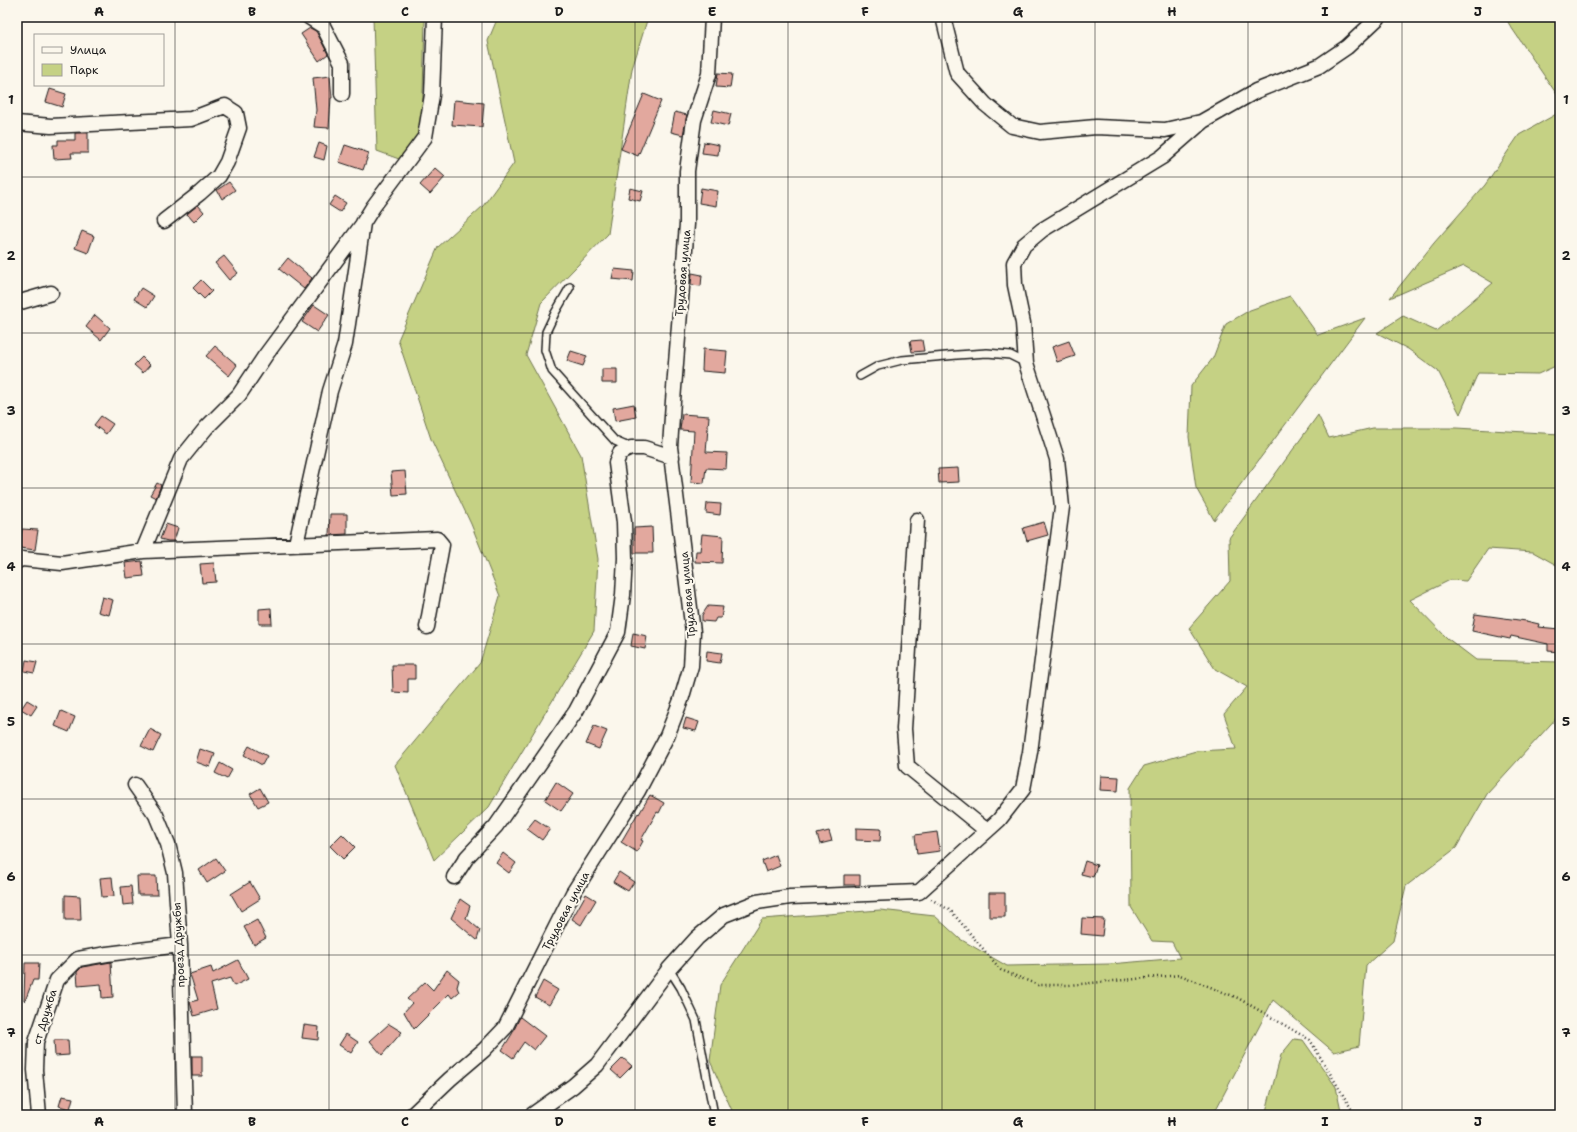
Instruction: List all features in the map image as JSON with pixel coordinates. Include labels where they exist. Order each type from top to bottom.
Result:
[{"type":"street","points":[[309,17],[323,26],[342,63],[342,94]]},
{"type":"street","points":[[144,551],[181,459],[206,428],[239,395],[265,356],[425,137],[432,95],[435,17]]},
{"type":"street","name":"Трудовая улица","points":[[412,1115],[450,1079],[484,1050],[505,1028],[573,893],[638,791],[670,729],[681,700],[691,666],[693,632],[670,447],[687,224],[687,171],[694,120],[709,74],[712,17]]},
{"type":"street","points":[[943,17],[957,73],[985,104],[1012,126],[1040,132],[1096,127],[1165,130],[1204,121]]},
{"type":"street","points":[[532,1115],[573,1086],[597,1065],[669,969],[697,938],[724,915],[757,902],[790,897],[919,892],[999,820],[1023,788],[1030,752],[1062,507],[1057,459],[1026,362],[1023,323],[1015,285],[1014,263],[1024,245],[1042,230],[1162,157],[1204,121],[1256,91],[1319,66],[1347,47],[1378,17]]},
{"type":"street","points":[[17,123],[51,126],[191,119],[226,106],[236,113],[239,128],[227,162],[219,176],[164,221]]},
{"type":"street","points":[[296,544],[330,391],[345,344],[363,223]]},
{"type":"street","points":[[17,303],[51,293]]},
{"type":"street","points":[[454,877],[466,857],[496,826],[572,717],[618,632],[623,595],[625,558],[624,522],[616,463],[620,453],[631,448],[644,448],[672,457]]},
{"type":"street","points":[[917,520],[904,729],[907,766],[987,831]]},
{"type":"street","points":[[19,560],[62,563],[144,551],[436,539],[442,545],[426,627]]},
{"type":"street","name":"проезд Дружбы","points":[[135,785],[156,815],[168,844],[175,873],[180,945],[185,1115]]},
{"type":"street","name":"ст Дружба","points":[[39,1115],[34,1070],[36,1042],[57,980],[78,959],[180,945]]},
{"type":"lane","points":[[570,287],[546,332],[545,350],[552,371],[615,441],[631,448]]},
{"type":"lane","points":[[860,376],[878,366],[902,360],[935,357],[987,353],[1010,355],[1026,362]]},
{"type":"lane","points":[[669,969],[681,988],[696,1020],[714,1115]]},
{"type":"path","points":[[919,892],[951,911],[1001,970],[1038,984],[1069,985],[1180,975],[1238,998],[1310,1040],[1355,1115]]},
{"type":"green space","points":[[373,17],[425,17],[422,129],[399,159],[377,151]]},
{"type":"green space","points":[[498,17],[648,17],[632,69],[608,234],[541,303],[526,355],[581,455],[598,559],[594,631],[489,807],[434,860],[395,765],[480,663],[500,596],[471,524],[431,439],[398,340],[438,247],[483,206],[514,163],[488,41]]},
{"type":"green space","points":[[1506,17],[1560,17],[1560,99],[1509,24]]},
{"type":"green space","points":[[1560,112],[1560,364],[1538,374],[1478,373],[1460,414],[1438,371],[1408,349],[1377,333],[1403,316],[1436,331],[1493,283],[1464,266],[1390,298],[1434,243],[1485,185],[1519,135]]},
{"type":"green space","points":[[1290,296],[1318,335],[1365,318],[1214,520],[1196,488],[1189,437],[1191,386],[1213,358],[1226,324],[1250,310]]},
{"type":"green space","points":[[1318,415],[1329,438],[1373,428],[1456,428],[1560,434],[1560,567],[1533,552],[1488,549],[1466,581],[1450,580],[1410,600],[1447,638],[1476,660],[1560,662],[1560,714],[1487,794],[1456,848],[1406,886],[1393,941],[1366,965],[1359,1046],[1334,1052],[1273,1000],[1213,1115],[734,1115],[710,1061],[720,985],[762,919],[880,910],[935,916],[960,939],[1007,966],[1110,964],[1180,958],[1172,942],[1152,941],[1131,907],[1130,788],[1144,766],[1196,751],[1236,749],[1224,714],[1247,687],[1215,669],[1189,628],[1230,581],[1229,538]]},
{"type":"green space","points":[[1294,1039],[1303,1040],[1336,1087],[1342,1115],[1265,1115],[1281,1055]]},
{"type":"building","points":[[310,28],[316,31],[328,54],[319,61],[301,34]]},
{"type":"building","points":[[718,73],[732,74],[730,88],[716,87]]},
{"type":"building","points":[[330,76],[332,98],[329,128],[314,127],[316,110],[313,78]]},
{"type":"building","points":[[50,89],[66,94],[62,107],[46,102]]},
{"type":"building","points":[[644,94],[661,101],[638,156],[621,149]]},
{"type":"building","points":[[454,100],[484,103],[482,127],[452,125]]},
{"type":"building","points":[[714,110],[731,114],[728,126],[711,122]]},
{"type":"building","points":[[675,112],[687,115],[683,135],[671,132]]},
{"type":"building","points":[[75,133],[88,133],[88,153],[71,153],[72,158],[54,159],[53,145],[58,145],[58,140],[75,140]]},
{"type":"building","points":[[704,142],[719,145],[718,155],[702,153]]},
{"type":"building","points":[[319,143],[327,146],[324,160],[314,157]]},
{"type":"building","points":[[345,145],[369,153],[363,170],[339,162]]},
{"type":"building","points":[[435,168],[445,177],[430,194],[420,185]]},
{"type":"building","points":[[229,182],[235,190],[222,199],[217,190]]},
{"type":"building","points":[[630,188],[643,191],[640,201],[628,198]]},
{"type":"building","points":[[701,188],[718,191],[716,206],[699,203]]},
{"type":"building","points":[[335,196],[346,203],[340,212],[329,205]]},
{"type":"building","points":[[198,205],[204,212],[194,222],[187,214]]},
{"type":"building","points":[[82,231],[94,236],[88,253],[75,248]]},
{"type":"building","points":[[224,256],[238,273],[229,280],[215,263]]},
{"type":"building","points":[[288,258],[312,278],[304,289],[279,269]]},
{"type":"building","points":[[614,269],[634,271],[633,281],[612,279]]},
{"type":"building","points":[[692,273],[702,275],[701,286],[691,285]]},
{"type":"building","points":[[201,280],[212,291],[204,299],[193,288]]},
{"type":"building","points":[[141,288],[154,296],[147,307],[134,299]]},
{"type":"building","points":[[314,305],[329,315],[317,332],[302,322]]},
{"type":"building","points":[[95,315],[110,328],[101,340],[86,327]]},
{"type":"building","points":[[922,340],[924,351],[912,352],[910,341]]},
{"type":"building","points":[[1069,341],[1075,356],[1057,362],[1052,347]]},
{"type":"building","points":[[215,346],[237,365],[229,376],[206,356]]},
{"type":"building","points":[[703,349],[727,351],[725,373],[702,371]]},
{"type":"building","points":[[571,351],[587,356],[583,366],[567,361]]},
{"type":"building","points":[[142,357],[150,365],[143,373],[134,365]]},
{"type":"building","points":[[602,369],[617,369],[617,383],[602,383]]},
{"type":"building","points":[[634,404],[636,417],[615,421],[613,408]]},
{"type":"building","points":[[682,414],[709,416],[706,452],[727,453],[726,469],[706,468],[704,483],[691,482],[694,431],[680,430]]},
{"type":"building","points":[[101,416],[113,424],[106,434],[94,425]]},
{"type":"building","points":[[958,468],[959,482],[939,483],[938,469]]},
{"type":"building","points":[[405,471],[407,494],[393,495],[391,472]]},
{"type":"building","points":[[157,483],[161,485],[156,498],[150,495]]},
{"type":"building","points":[[707,503],[721,504],[720,515],[706,513]]},
{"type":"building","points":[[330,514],[347,514],[347,534],[329,535]]},
{"type":"building","points":[[1044,522],[1048,535],[1027,541],[1023,528]]},
{"type":"building","points":[[166,524],[178,528],[174,541],[160,539]]},
{"type":"building","points":[[652,527],[653,553],[634,553],[634,528]]},
{"type":"building","points":[[22,529],[38,530],[35,550],[20,548]]},
{"type":"building","points":[[702,534],[723,536],[722,563],[695,562],[696,551],[700,551]]},
{"type":"building","points":[[142,561],[144,576],[127,578],[125,563]]},
{"type":"building","points":[[214,563],[216,582],[202,583],[200,564]]},
{"type":"building","points":[[102,597],[113,600],[109,615],[98,612]]},
{"type":"building","points":[[708,606],[723,607],[721,618],[716,618],[714,622],[702,621],[702,615]]},
{"type":"building","points":[[271,608],[272,624],[259,624],[259,609]]},
{"type":"building","points":[[1475,614],[1526,621],[1539,624],[1538,627],[1560,629],[1560,652],[1548,651],[1548,644],[1511,636],[1510,639],[1472,631]]},
{"type":"building","points":[[633,633],[647,636],[645,649],[631,646]]},
{"type":"building","points":[[707,651],[722,653],[720,663],[706,661]]},
{"type":"building","points":[[26,660],[37,662],[34,673],[24,671]]},
{"type":"building","points":[[392,665],[415,665],[415,679],[408,679],[408,693],[393,692]]},
{"type":"building","points":[[27,700],[37,706],[31,715],[21,709]]},
{"type":"building","points":[[61,711],[75,717],[69,732],[55,726]]},
{"type":"building","points":[[686,718],[699,722],[696,731],[683,728]]},
{"type":"building","points":[[594,726],[607,731],[599,749],[586,744]]},
{"type":"building","points":[[150,729],[161,735],[153,752],[141,746]]},
{"type":"building","points":[[249,746],[267,756],[262,765],[244,755]]},
{"type":"building","points":[[200,749],[215,754],[210,767],[196,762]]},
{"type":"building","points":[[220,763],[232,770],[227,779],[215,773]]},
{"type":"building","points":[[1101,776],[1119,777],[1118,791],[1100,790]]},
{"type":"building","points":[[556,782],[573,794],[561,811],[545,800]]},
{"type":"building","points":[[260,788],[268,802],[258,807],[250,794]]},
{"type":"building","points":[[650,795],[664,803],[641,840],[643,841],[637,852],[621,842]]},
{"type":"building","points":[[535,819],[550,829],[542,840],[527,829]]},
{"type":"building","points":[[856,828],[881,829],[880,841],[856,840]]},
{"type":"building","points":[[829,831],[832,841],[820,844],[817,834]]},
{"type":"building","points":[[937,832],[940,851],[917,854],[915,835]]},
{"type":"building","points":[[342,834],[355,847],[343,859],[330,846]]},
{"type":"building","points":[[503,853],[516,863],[509,873],[496,863]]},
{"type":"building","points":[[776,855],[780,866],[766,872],[762,861]]},
{"type":"building","points":[[216,858],[225,871],[207,883],[199,870]]},
{"type":"building","points":[[1085,861],[1097,865],[1093,877],[1081,874]]},
{"type":"building","points":[[619,872],[634,882],[628,891],[613,882]]},
{"type":"building","points":[[844,875],[860,875],[860,885],[844,885]]},
{"type":"building","points":[[137,876],[156,876],[157,895],[138,895]]},
{"type":"building","points":[[112,877],[114,896],[102,897],[100,878]]},
{"type":"building","points":[[250,882],[260,899],[241,911],[231,894]]},
{"type":"building","points":[[131,886],[133,904],[123,905],[121,887]]},
{"type":"building","points":[[989,893],[1005,893],[1005,917],[989,917]]},
{"type":"building","points":[[586,894],[596,900],[581,925],[572,919]]},
{"type":"building","points":[[65,895],[80,896],[81,920],[65,920]]},
{"type":"building","points":[[460,899],[470,906],[466,918],[480,930],[477,940],[451,918]]},
{"type":"building","points":[[1082,918],[1104,919],[1102,936],[1081,934]]},
{"type":"building","points":[[257,920],[266,938],[254,945],[244,927]]},
{"type":"building","points":[[238,960],[248,979],[234,986],[230,978],[211,984],[217,1009],[194,1016],[190,1002],[198,1000],[190,974],[211,967],[213,973]]},
{"type":"building","points":[[111,962],[113,997],[102,998],[101,984],[78,986],[77,972],[82,967]]},
{"type":"building","points":[[25,963],[39,963],[38,980],[33,980],[25,1001],[24,1000]]},
{"type":"building","points":[[447,970],[459,980],[457,987],[459,992],[452,998],[449,994],[414,1029],[404,1012],[412,1003],[407,999],[425,982],[433,990]]},
{"type":"building","points":[[543,981],[558,990],[549,1005],[535,997]]},
{"type":"building","points":[[520,1017],[545,1036],[534,1050],[524,1042],[513,1058],[502,1050]]},
{"type":"building","points":[[389,1024],[402,1032],[382,1055],[370,1041]]},
{"type":"building","points":[[304,1025],[319,1027],[318,1040],[302,1038]]},
{"type":"building","points":[[346,1034],[358,1042],[351,1053],[339,1045]]},
{"type":"building","points":[[54,1040],[68,1040],[69,1055],[55,1056]]},
{"type":"building","points":[[192,1056],[202,1056],[202,1076],[192,1076]]},
{"type":"building","points":[[623,1058],[632,1066],[620,1078],[611,1070]]},
{"type":"building","points":[[62,1096],[73,1098],[70,1109],[59,1106]]}]
